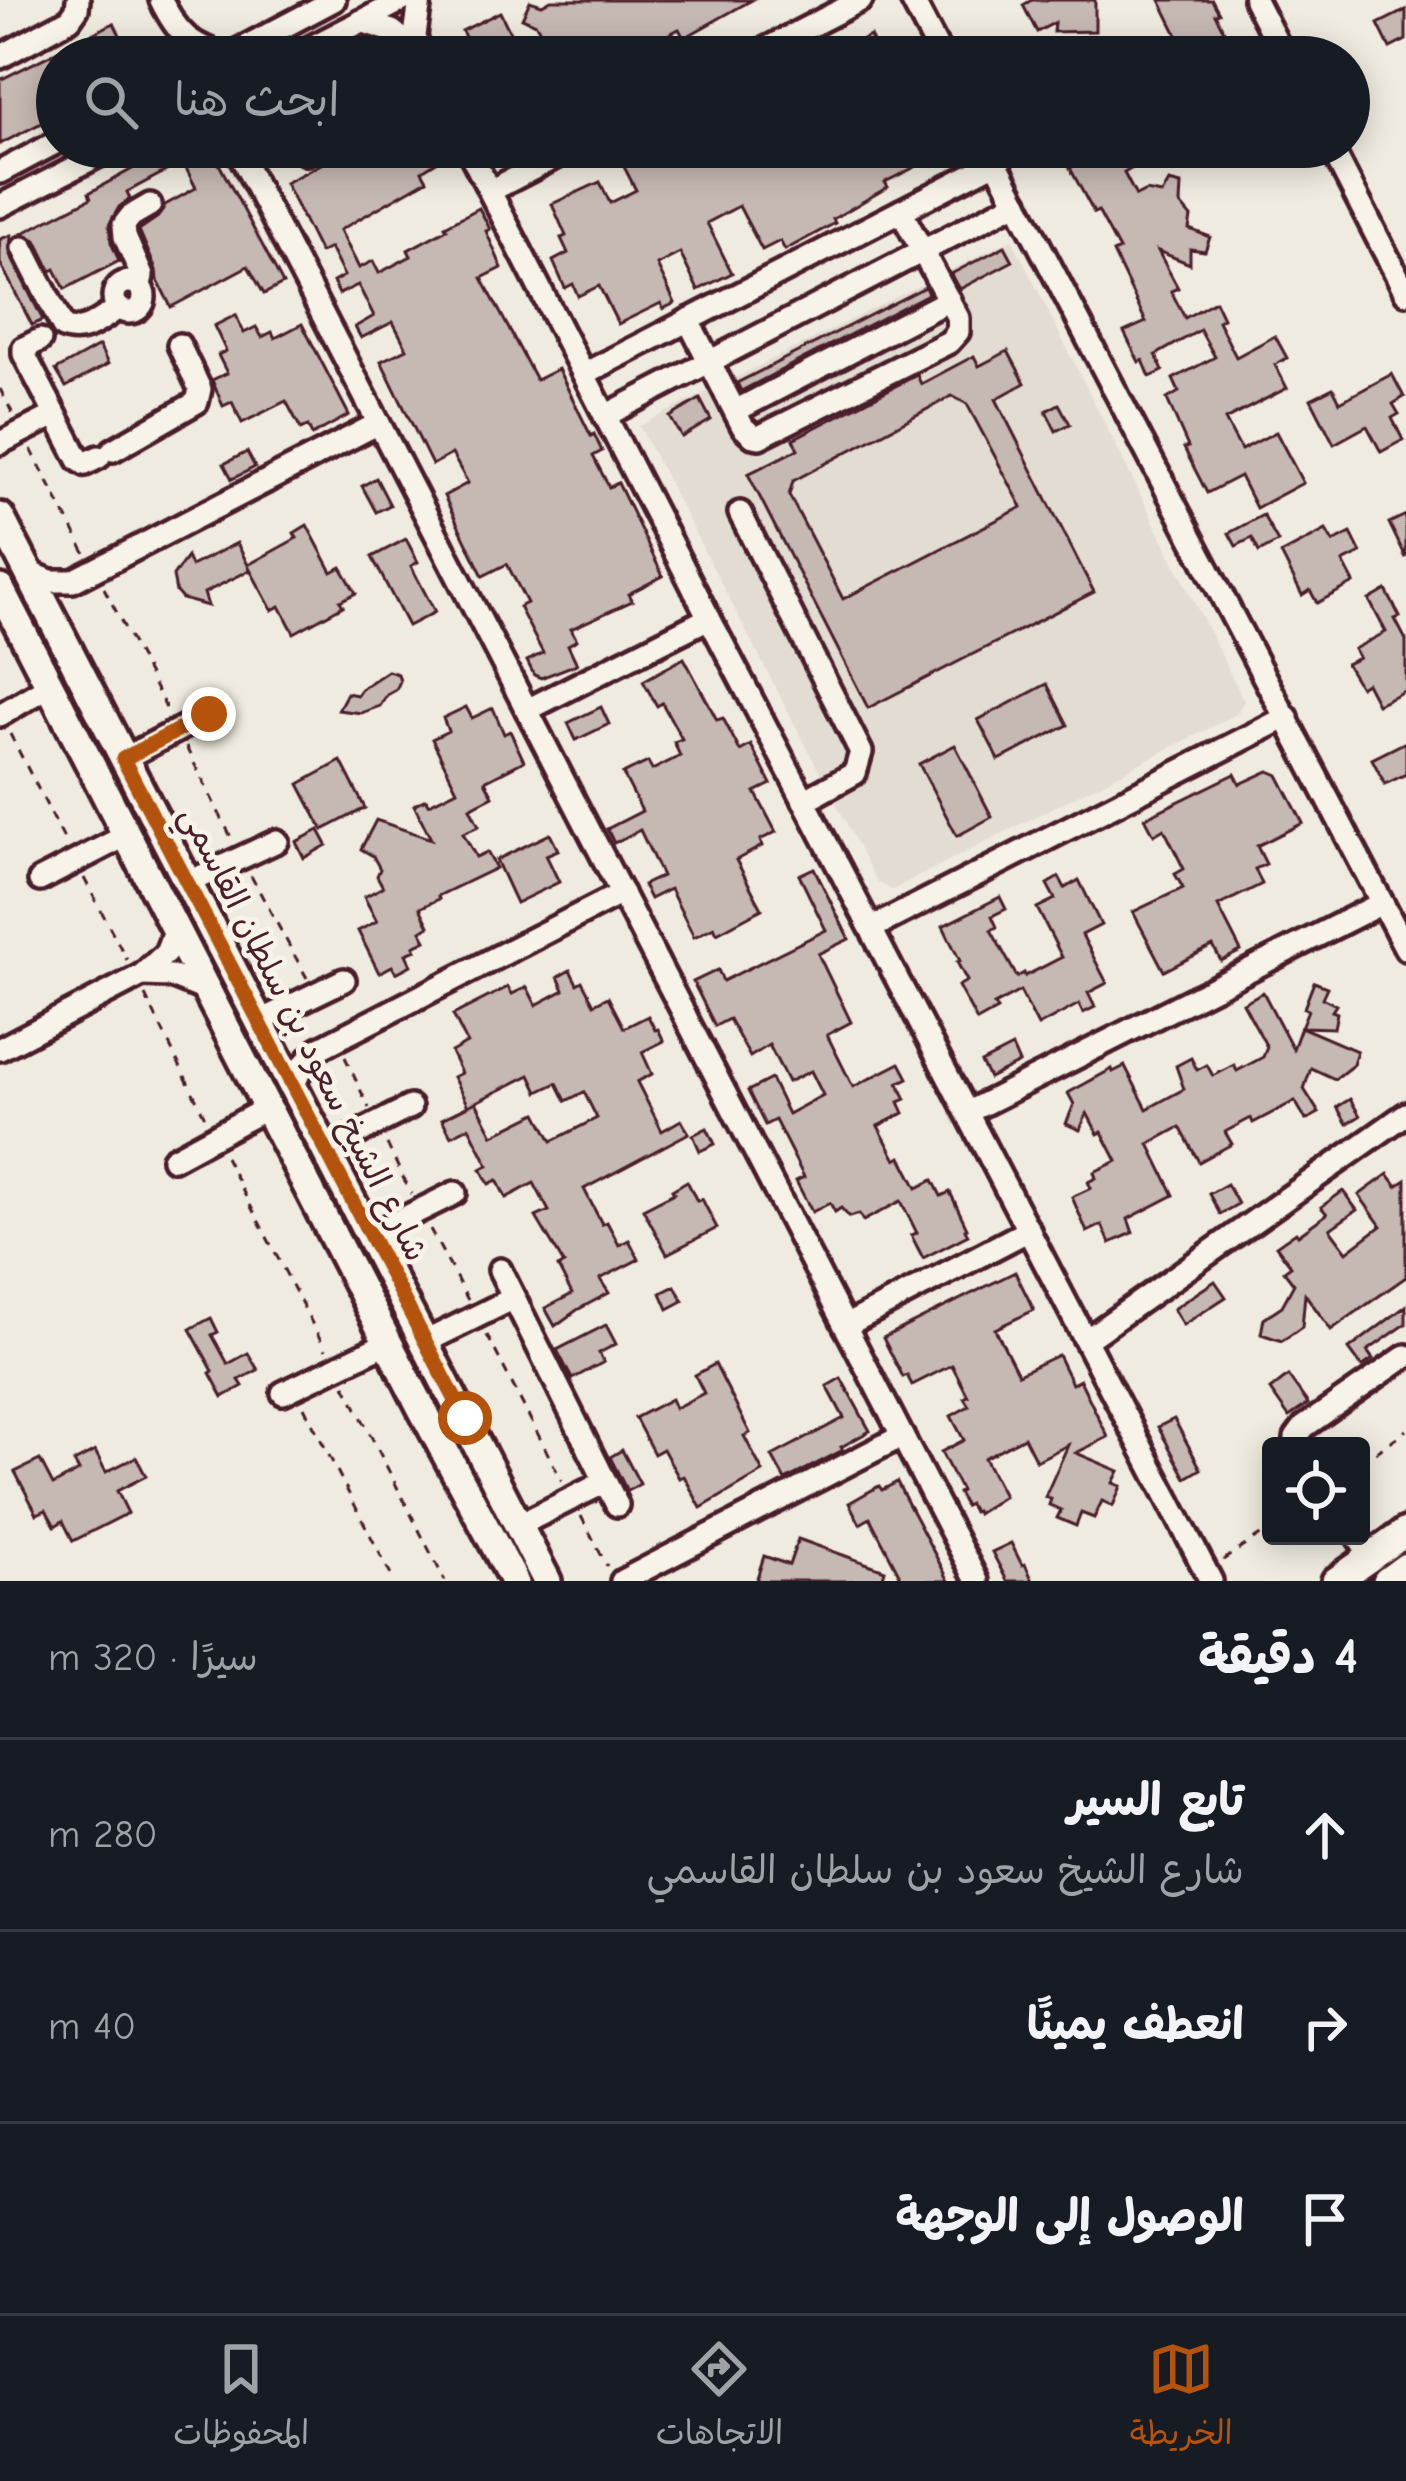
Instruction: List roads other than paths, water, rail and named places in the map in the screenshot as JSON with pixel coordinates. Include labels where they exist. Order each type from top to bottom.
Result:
[{"type":"main road","name":"شارع الشيخ سعود بن سلطان القاسمي","points":[[0,517],[548,1581]]},
{"type":"main road","name":"شارع الشيخ سعود بن سلطان القاسمي","points":[[0,589],[514,1581]]},
{"type":"main road","points":[[421,1407],[442,1425],[465,1418]]},
{"type":"main road","points":[[1336,1581],[1386,1566],[1406,1532]]},
{"type":"street","points":[[40,36],[70,20],[78,0]]},
{"type":"street","points":[[160,0],[175,28],[186,36]]},
{"type":"street","points":[[266,36],[334,0]]},
{"type":"street","points":[[335,36],[403,0]]},
{"type":"street","points":[[417,36],[420,0]]},
{"type":"street","points":[[791,36],[861,0]]},
{"type":"street","points":[[912,0],[931,36]]},
{"type":"street","points":[[1255,0],[1273,36]]},
{"type":"street","points":[[361,22],[397,36]]},
{"type":"street","points":[[174,36],[175,28]]},
{"type":"street","points":[[0,57],[36,38]]},
{"type":"street","points":[[0,172],[36,153]]},
{"type":"street","points":[[0,206],[74,168]]},
{"type":"street","points":[[247,168],[977,1581]]},
{"type":"street","points":[[478,168],[1208,1576]]},
{"type":"street","points":[[490,191],[534,168]]},
{"type":"street","points":[[584,374],[901,211],[971,168]]},
{"type":"street","points":[[999,168],[1406,950]]},
{"type":"street","points":[[1341,168],[1406,293]]},
{"type":"street","points":[[605,416],[1017,202]]},
{"type":"street","points":[[150,205],[131,215],[124,225],[141,271],[145,296],[140,307],[119,308],[82,329],[52,334],[23,352],[80,462],[87,463],[196,402],[200,389],[179,345]]},
{"type":"street","points":[[688,320],[735,412],[753,436],[765,435],[949,342],[959,325],[901,211]]},
{"type":"street","points":[[23,248],[52,334]]},
{"type":"street","points":[[735,412],[949,300]]},
{"type":"street","points":[[0,443],[55,415]]},
{"type":"street","points":[[28,572],[50,580],[74,581],[379,423]]},
{"type":"street","points":[[740,513],[861,752],[855,773],[804,801]]},
{"type":"street","points":[[56,626],[61,602],[74,581]]},
{"type":"street","points":[[527,710],[709,617]]},
{"type":"street","points":[[0,715],[50,686]]},
{"type":"street","points":[[123,759],[209,714]]},
{"type":"street","points":[[872,928],[1287,718]]},
{"type":"street","points":[[40,880],[127,835]]},
{"type":"street","points":[[187,883],[277,841]]},
{"type":"street","points":[[292,1089],[302,1067],[318,1049],[622,893]]},
{"type":"street","points":[[968,1112],[1382,903]]},
{"type":"street","points":[[0,1049],[142,975],[166,953],[175,930]]},
{"type":"street","points":[[142,975],[171,976],[206,990]]},
{"type":"street","points":[[318,1049],[293,1051],[264,1033],[344,980]]},
{"type":"street","points":[[325,1150],[410,1107]]},
{"type":"street","points":[[172,1159],[267,1108]]},
{"type":"street","points":[[1086,1340],[1406,1114]]},
{"type":"street","points":[[370,1235],[454,1192]]},
{"type":"street","points":[[845,1326],[1029,1230]]},
{"type":"street","points":[[500,1270],[617,1505]]},
{"type":"street","points":[[425,1342],[514,1298]]},
{"type":"street","points":[[289,1390],[389,1342]]},
{"type":"street","points":[[1297,1437],[1304,1427],[1406,1356]]},
{"type":"street","points":[[635,1578],[902,1436]]},
{"type":"street","points":[[519,1525],[605,1482]]}]
